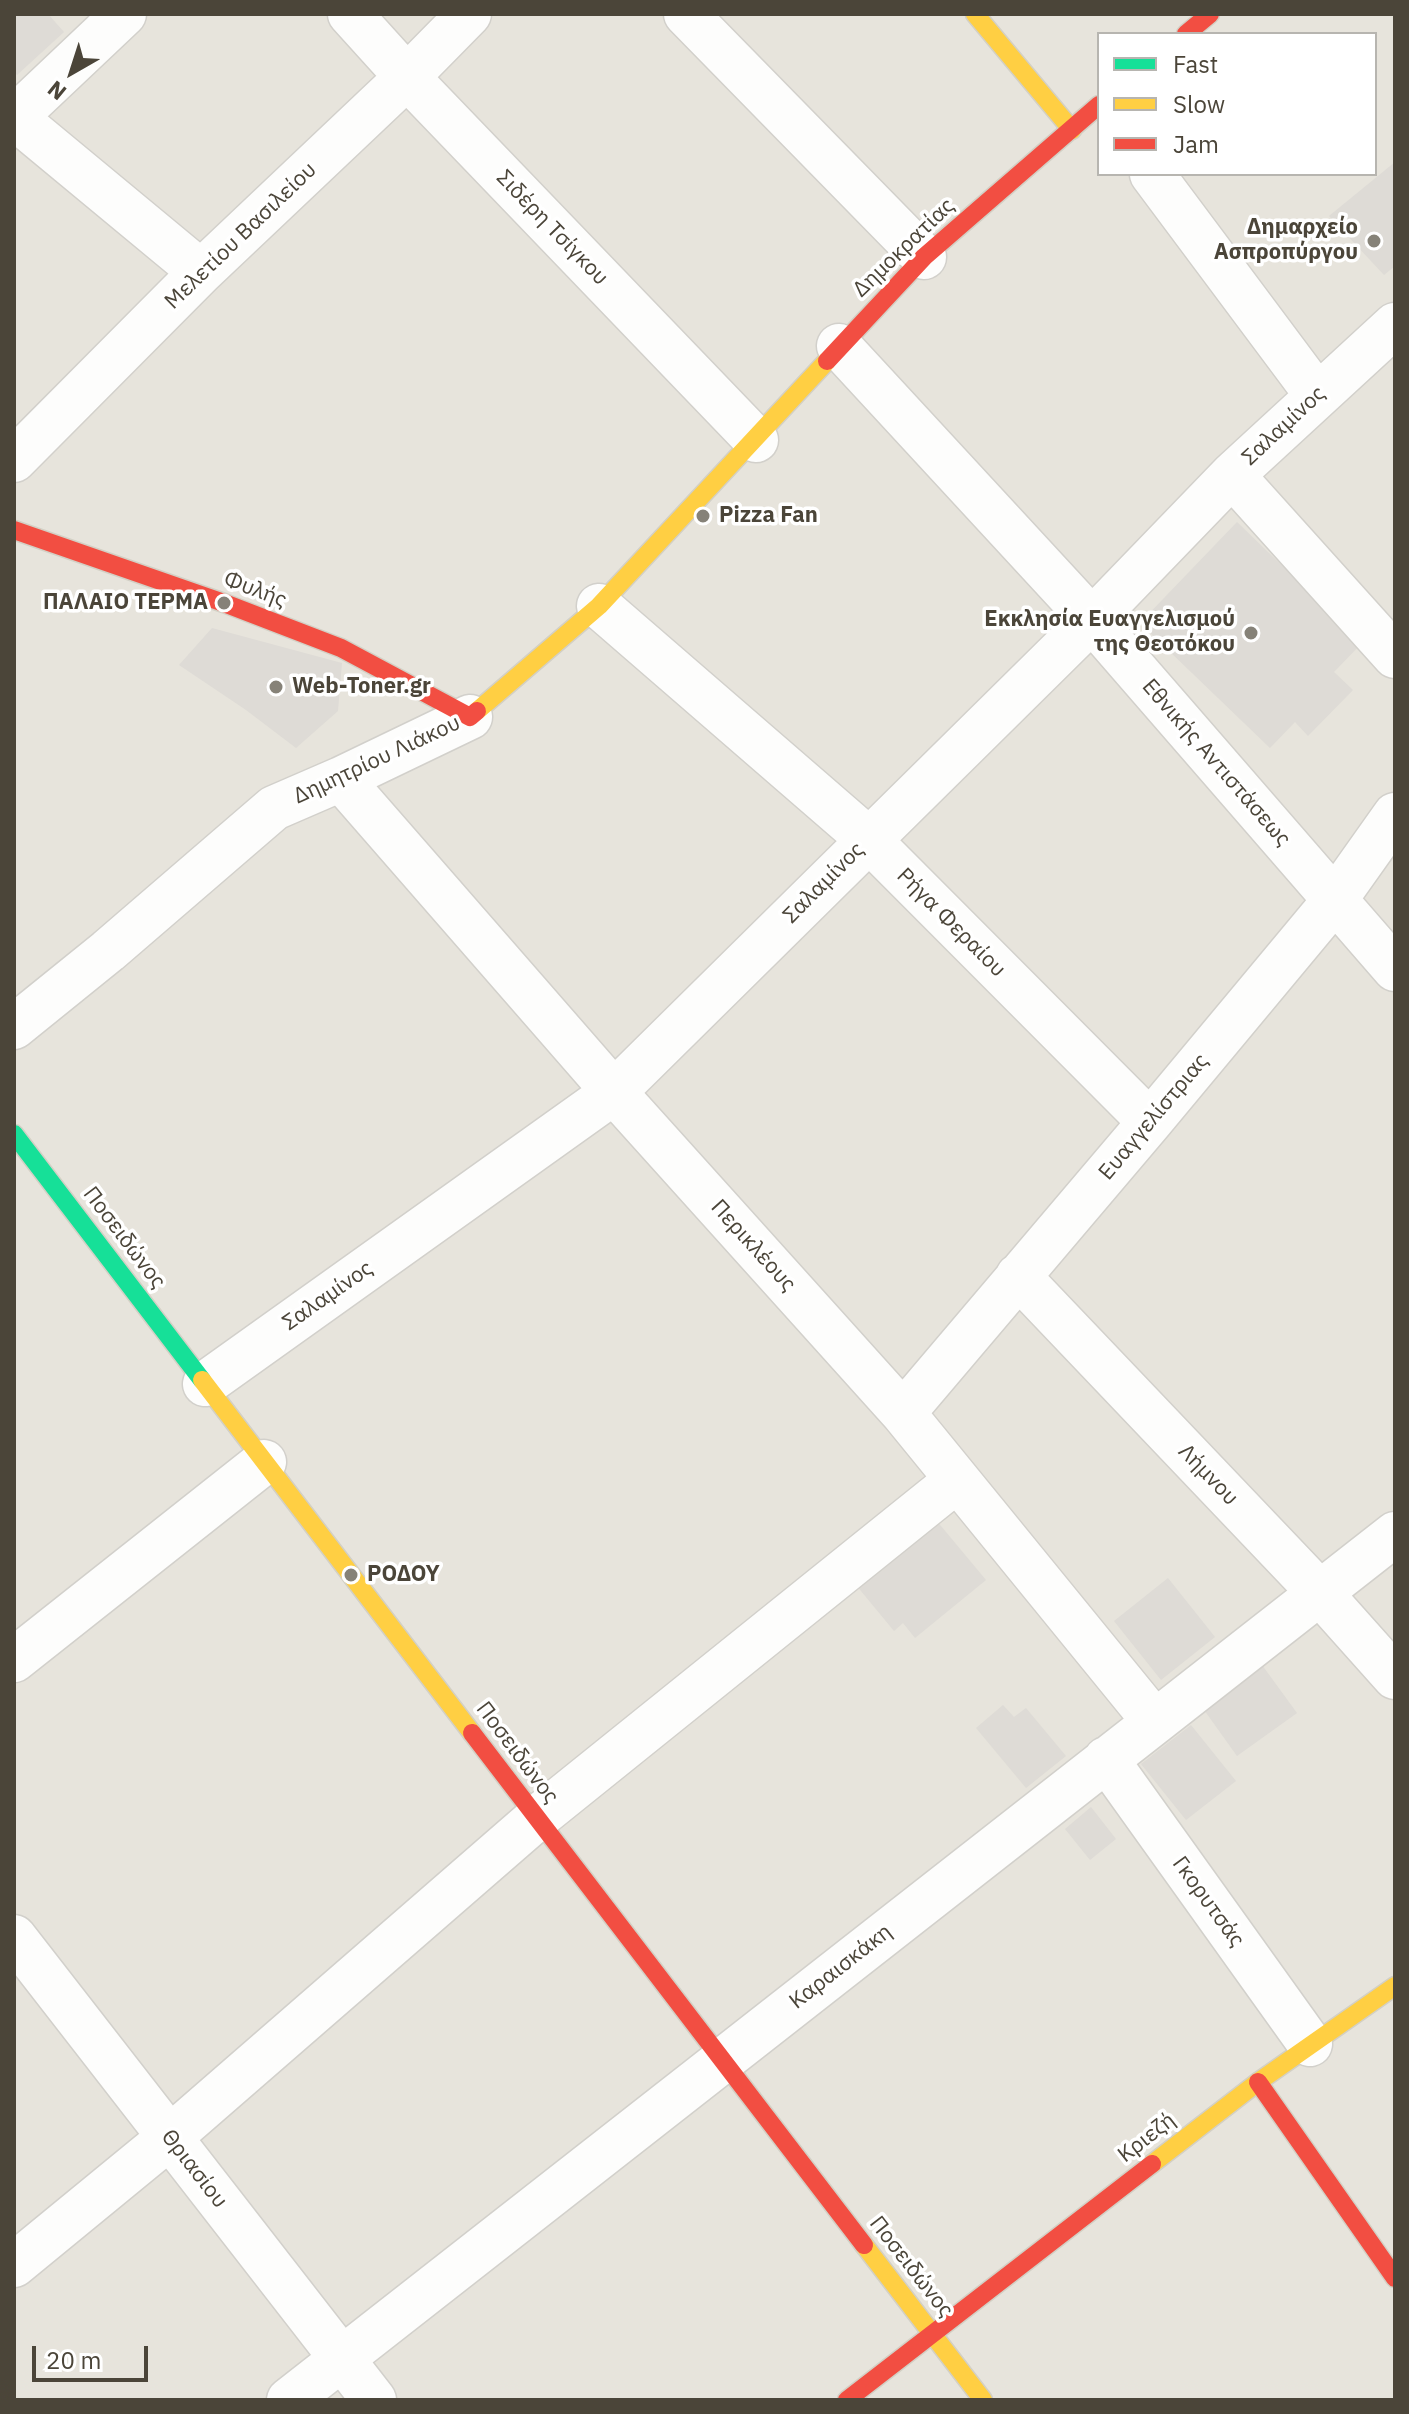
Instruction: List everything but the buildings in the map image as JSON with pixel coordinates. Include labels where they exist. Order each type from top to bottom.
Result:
[{"type":"street","points":[[124,14],[14,118],[201,272]]},
{"type":"street","name":"Σιδέρη Τσίγκου","points":[[350,14],[756,440]]},
{"type":"street","name":"Μελετίου Βασιλείου","points":[[14,460],[201,272],[469,14]]},
{"type":"street","points":[[686,14],[924,257]]},
{"type":"street","points":[[975,14],[1072,130]]},
{"type":"street","points":[[1188,32],[1210,14]]},
{"type":"street","name":"Δημοκρατίας","points":[[756,440],[839,346],[924,257],[1097,107]]},
{"type":"street","points":[[1153,176],[1317,395]]},
{"type":"street","name":"Σαλαμίνος","points":[[205,1384],[614,1092],[1092,620],[1232,475],[1395,325]]},
{"type":"street","name":"Εθνικής Αντιστάσεως","points":[[839,346],[1092,620],[1395,969]]},
{"type":"street","name":"Δημητρίου Λιάκου","points":[[14,1027],[108,951],[274,808],[470,717],[599,606],[756,440]]},
{"type":"street","points":[[1232,475],[1395,656]]},
{"type":"street","name":"Φυλής","points":[[14,530],[224,603],[341,648],[470,717]]},
{"type":"street","name":"Ρήγα Φεραίου","points":[[599,606],[868,839],[1150,1122]]},
{"type":"street","name":"Περικλέους","points":[[341,779],[614,1092],[903,1413],[1155,1722]]},
{"type":"street","name":"Ευαγγελίστριας","points":[[903,1413],[1334,901],[1395,815]]},
{"type":"street","name":"Ποσειδώνος","points":[[14,1134],[983,2400]]},
{"type":"street","name":"Λήμνου","points":[[1018,1276],[1320,1593],[1395,1677]]},
{"type":"street","points":[[14,1660],[264,1462]]},
{"type":"street","points":[[14,2265],[170,2137],[537,1818],[957,1480]]},
{"type":"street","name":"Καραισκάκη","points":[[289,2400],[1395,1534]]},
{"type":"street","name":"Γκορυτσάς","points":[[1106,1759],[1310,2044]]},
{"type":"street","name":"Θριασίου","points":[[14,1937],[374,2400]]},
{"type":"street","name":"Κριεζή","points":[[847,2400],[1258,2082],[1395,1986]]},
{"type":"street","points":[[1258,2082],[1395,2278]]},
{"type":"shaded area","points":[[14,14],[1395,14],[1395,2400],[14,2400]]},
{"type":"traffic: fast","points":[[14,1134],[202,1380]]},
{"type":"traffic: slow","points":[[975,14],[1072,130]]},
{"type":"traffic: slow","points":[[477,711],[599,606],[827,361]]},
{"type":"traffic: slow","points":[[202,1380],[472,1733]]},
{"type":"traffic: slow","points":[[1152,2164],[1258,2082],[1395,1986]]},
{"type":"traffic: slow","points":[[864,2245],[983,2400]]},
{"type":"traffic: jam","points":[[1188,32],[1210,14]]},
{"type":"traffic: jam","points":[[827,361],[924,257],[1097,107]]},
{"type":"traffic: jam","points":[[14,530],[224,603],[341,648],[470,717],[477,711]]},
{"type":"traffic: jam","points":[[472,1733],[864,2245]]},
{"type":"traffic: jam","points":[[1258,2082],[1395,2278]]},
{"type":"traffic: jam","points":[[847,2400],[1152,2164]]},
{"type":"place","name":"Δημαρχείο Ασπροπύργου","points":[[1374,241]]},
{"type":"place","name":"Pizza Fan","points":[[703,516]]},
{"type":"place","name":"ΠΑΛΑΙΟ ΤΕΡΜΑ","points":[[224,603]]},
{"type":"place","name":"Εκκλησία Ευαγγελισμού της Θεοτόκου","points":[[1251,633]]},
{"type":"place","name":"Web-Toner.gr","points":[[276,687]]},
{"type":"place","name":"ΡΟΔΟΥ","points":[[351,1575]]}]
